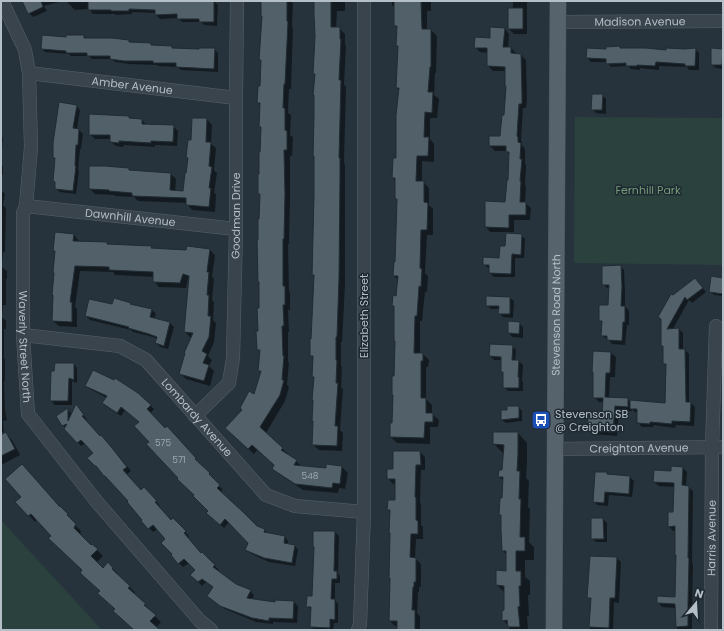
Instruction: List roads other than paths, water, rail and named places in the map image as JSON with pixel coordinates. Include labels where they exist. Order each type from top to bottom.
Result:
[{"type":"main road","name":"Stevenson Road North","points":[[554,630],[558,1]]},
{"type":"street","name":"Waverly Street North","points":[[2,1],[25,50],[29,73],[31,147],[26,206],[23,213],[23,335],[28,414],[97,502],[200,620],[211,630]]},
{"type":"street","name":"Goodman Drive","points":[[195,416],[229,383],[233,358],[236,230],[237,1]]},
{"type":"street","name":"Elizabeth Street","points":[[358,630],[360,624],[364,512],[364,1]]},
{"type":"street","name":"Madison Avenue","points":[[558,22],[723,21]]},
{"type":"street","name":"Amber Avenue","points":[[29,73],[236,98]]},
{"type":"street","name":"Dawnhill Avenue","points":[[26,206],[236,230]]},
{"type":"street","name":"Harris Avenue","points":[[711,630],[717,447],[716,326]]},
{"type":"street","name":"Lombardy Avenue","points":[[23,335],[120,346],[146,360],[266,495],[295,506],[364,512]]},
{"type":"street","name":"Creighton Avenue","points":[[554,449],[717,447]]},
{"type":"place","name":"Stevenson SB @ Creighton","points":[[541,420]]},
{"type":"park label","name":"Fernhill Park","points":[[648,190]]}]
